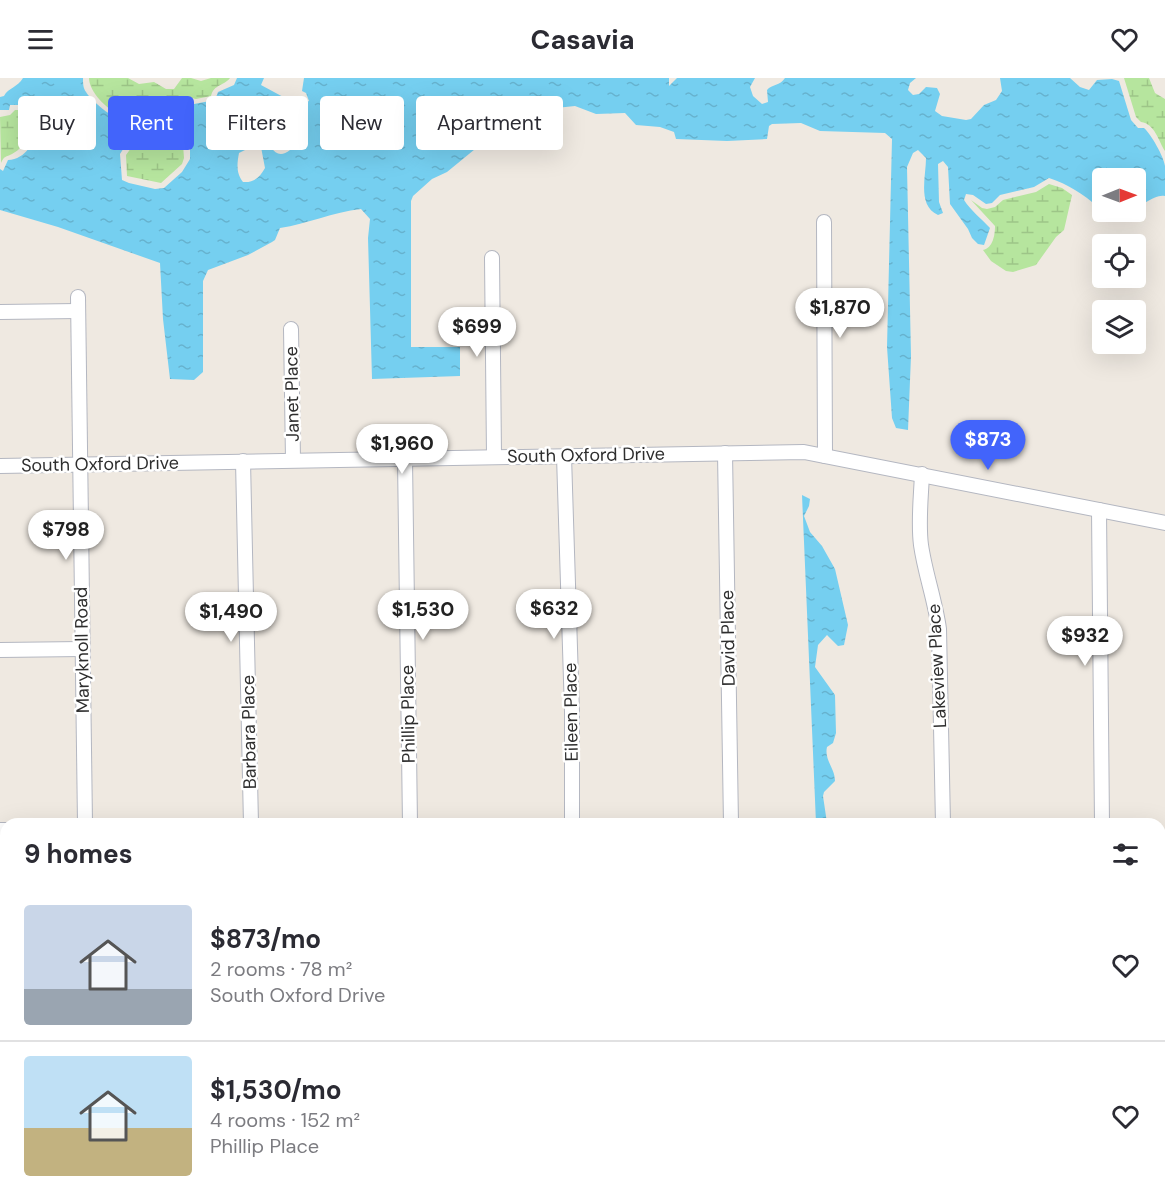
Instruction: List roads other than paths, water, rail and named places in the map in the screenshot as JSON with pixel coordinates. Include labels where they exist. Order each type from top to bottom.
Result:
[{"type":"street","points":[[824,222],[825,456]]},
{"type":"street","points":[[492,258],[494,456]]},
{"type":"street","name":"Maryknoll Road","points":[[0,312],[78,304],[85,818]]},
{"type":"street","name":"Janet Place","points":[[291,329],[293,460]]},
{"type":"street","name":"South Oxford Drive","points":[[0,466],[804,452],[1165,523]]},
{"type":"street","name":"David Place","points":[[725,453],[731,818]]},
{"type":"street","name":"Eileen Place","points":[[564,456],[572,712],[572,818]]},
{"type":"street","name":"Phillip Place","points":[[405,460],[410,818]]},
{"type":"street","name":"Barbara Place","points":[[243,461],[251,818]]},
{"type":"street","name":"Lakeview Place","points":[[922,474],[920,530],[939,629],[943,818]]},
{"type":"street","points":[[1099,510],[1102,818]]},
{"type":"street","points":[[0,650],[82,649]]},
{"type":"water","points":[[23,78],[83,78],[83,85],[89,96],[18,96],[18,105],[10,105],[9,110],[0,110],[0,97]]},
{"type":"water","points":[[237,78],[264,78],[261,85],[281,96],[216,96],[218,92],[234,85]]},
{"type":"water","points":[[304,78],[669,78],[669,86],[677,78],[755,78],[750,87],[753,96],[762,104],[768,102],[767,90],[785,78],[916,78],[910,83],[908,90],[913,95],[919,94],[926,87],[937,88],[940,94],[935,111],[942,116],[966,120],[971,119],[984,105],[996,100],[1002,91],[1000,78],[1070,78],[1080,87],[1089,90],[1097,80],[1112,79],[1119,81],[1131,120],[1138,128],[1144,128],[1147,131],[1162,157],[1165,166],[1165,196],[1146,202],[1146,168],[1092,168],[1092,202],[1069,186],[1049,178],[1034,187],[1000,195],[992,203],[986,204],[973,195],[966,194],[964,200],[990,228],[984,245],[978,244],[950,204],[948,167],[943,161],[938,164],[939,202],[943,213],[938,215],[927,205],[925,198],[926,158],[918,150],[913,153],[907,167],[911,356],[908,430],[896,428],[892,418],[887,347],[892,139],[885,133],[820,131],[801,123],[772,124],[769,126],[767,139],[727,141],[676,139],[674,132],[660,127],[636,125],[625,113],[596,114],[575,106],[563,107],[563,96],[416,96],[416,150],[474,150],[447,172],[432,179],[413,196],[411,201],[411,347],[460,347],[460,376],[372,379],[368,238],[370,219],[361,209],[280,228],[272,242],[248,255],[208,270],[203,281],[203,372],[194,380],[170,379],[163,319],[160,263],[58,227],[0,210],[0,169],[3,171],[8,160],[24,154],[27,150],[96,150],[96,103],[108,112],[108,150],[123,150],[120,154],[122,180],[155,189],[164,188],[182,172],[190,159],[190,150],[194,150],[194,104],[206,102],[206,150],[245,150],[239,153],[239,175],[243,182],[250,182],[256,179],[265,168],[262,150],[273,150],[279,154],[290,150],[308,150],[309,101],[306,93],[302,91]]},
{"type":"water","points":[[802,495],[810,499],[804,516],[810,532],[822,546],[835,569],[848,625],[844,645],[838,646],[827,635],[818,645],[815,667],[835,695],[836,733],[833,743],[827,747],[826,752],[835,781],[823,796],[826,818],[816,818]]}]
